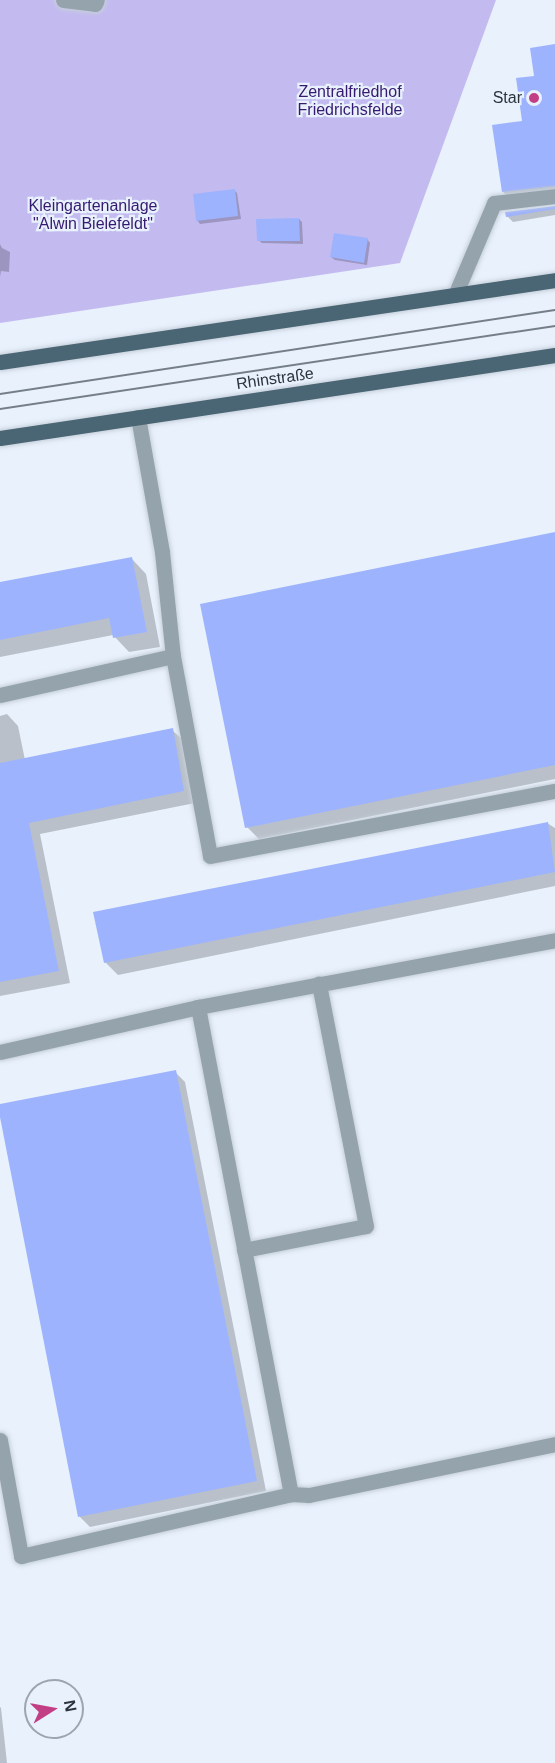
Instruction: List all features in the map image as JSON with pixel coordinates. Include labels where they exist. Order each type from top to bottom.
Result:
[{"type":"main road","points":[[0,362],[555,280]]},
{"type":"main road","name":"Rhinstraße","points":[[0,438],[555,355]]},
{"type":"lane","points":[[63,0],[95,4],[97,0]]},
{"type":"lane","points":[[455,295],[494,203],[555,196]]},
{"type":"lane","points":[[138,417],[162,552],[173,656],[210,856],[555,791]]},
{"type":"lane","points":[[0,695],[173,656]]},
{"type":"lane","points":[[0,1052],[198,1007],[555,940]]},
{"type":"lane","points":[[244,1250],[366,1226],[319,984]]},
{"type":"lane","points":[[198,1007],[291,1494]]},
{"type":"lane","points":[[0,1440],[21,1556],[291,1494],[309,1495],[555,1444]]},
{"type":"green space","points":[[0,0],[496,0],[400,263],[0,323]]},
{"type":"building","points":[[555,44],[555,186],[502,192],[492,125],[522,121],[516,78],[534,76],[530,48]]},
{"type":"building","points":[[235,189],[238,216],[196,221],[193,194]]},
{"type":"building","points":[[555,206],[555,209],[506,217],[505,212]]},
{"type":"building","points":[[299,218],[300,241],[257,241],[256,219]]},
{"type":"building","points":[[334,233],[368,238],[364,263],[330,257]]},
{"type":"building","points":[[555,532],[555,765],[245,828],[200,604]]},
{"type":"building","points":[[132,557],[147,632],[113,638],[109,618],[0,640],[0,582]]},
{"type":"building","points":[[173,728],[184,791],[29,823],[59,971],[0,982],[0,763]]},
{"type":"building","points":[[548,822],[555,872],[104,963],[93,912]]},
{"type":"building","points":[[176,1070],[257,1481],[78,1517],[0,1117],[0,1104]]},
{"type":"tram line","points":[[0,394],[555,310]]},
{"type":"tram line","points":[[0,409],[555,326]]},
{"type":"place","name":"Star","points":[[534,98]]},
{"type":"park label","name":"Zentralfriedhof Friedrichsfelde","points":[[350,101]]},
{"type":"park label","name":"Kleingartenanlage \"Alwin Bielefeldt\"","points":[[93,215]]}]
